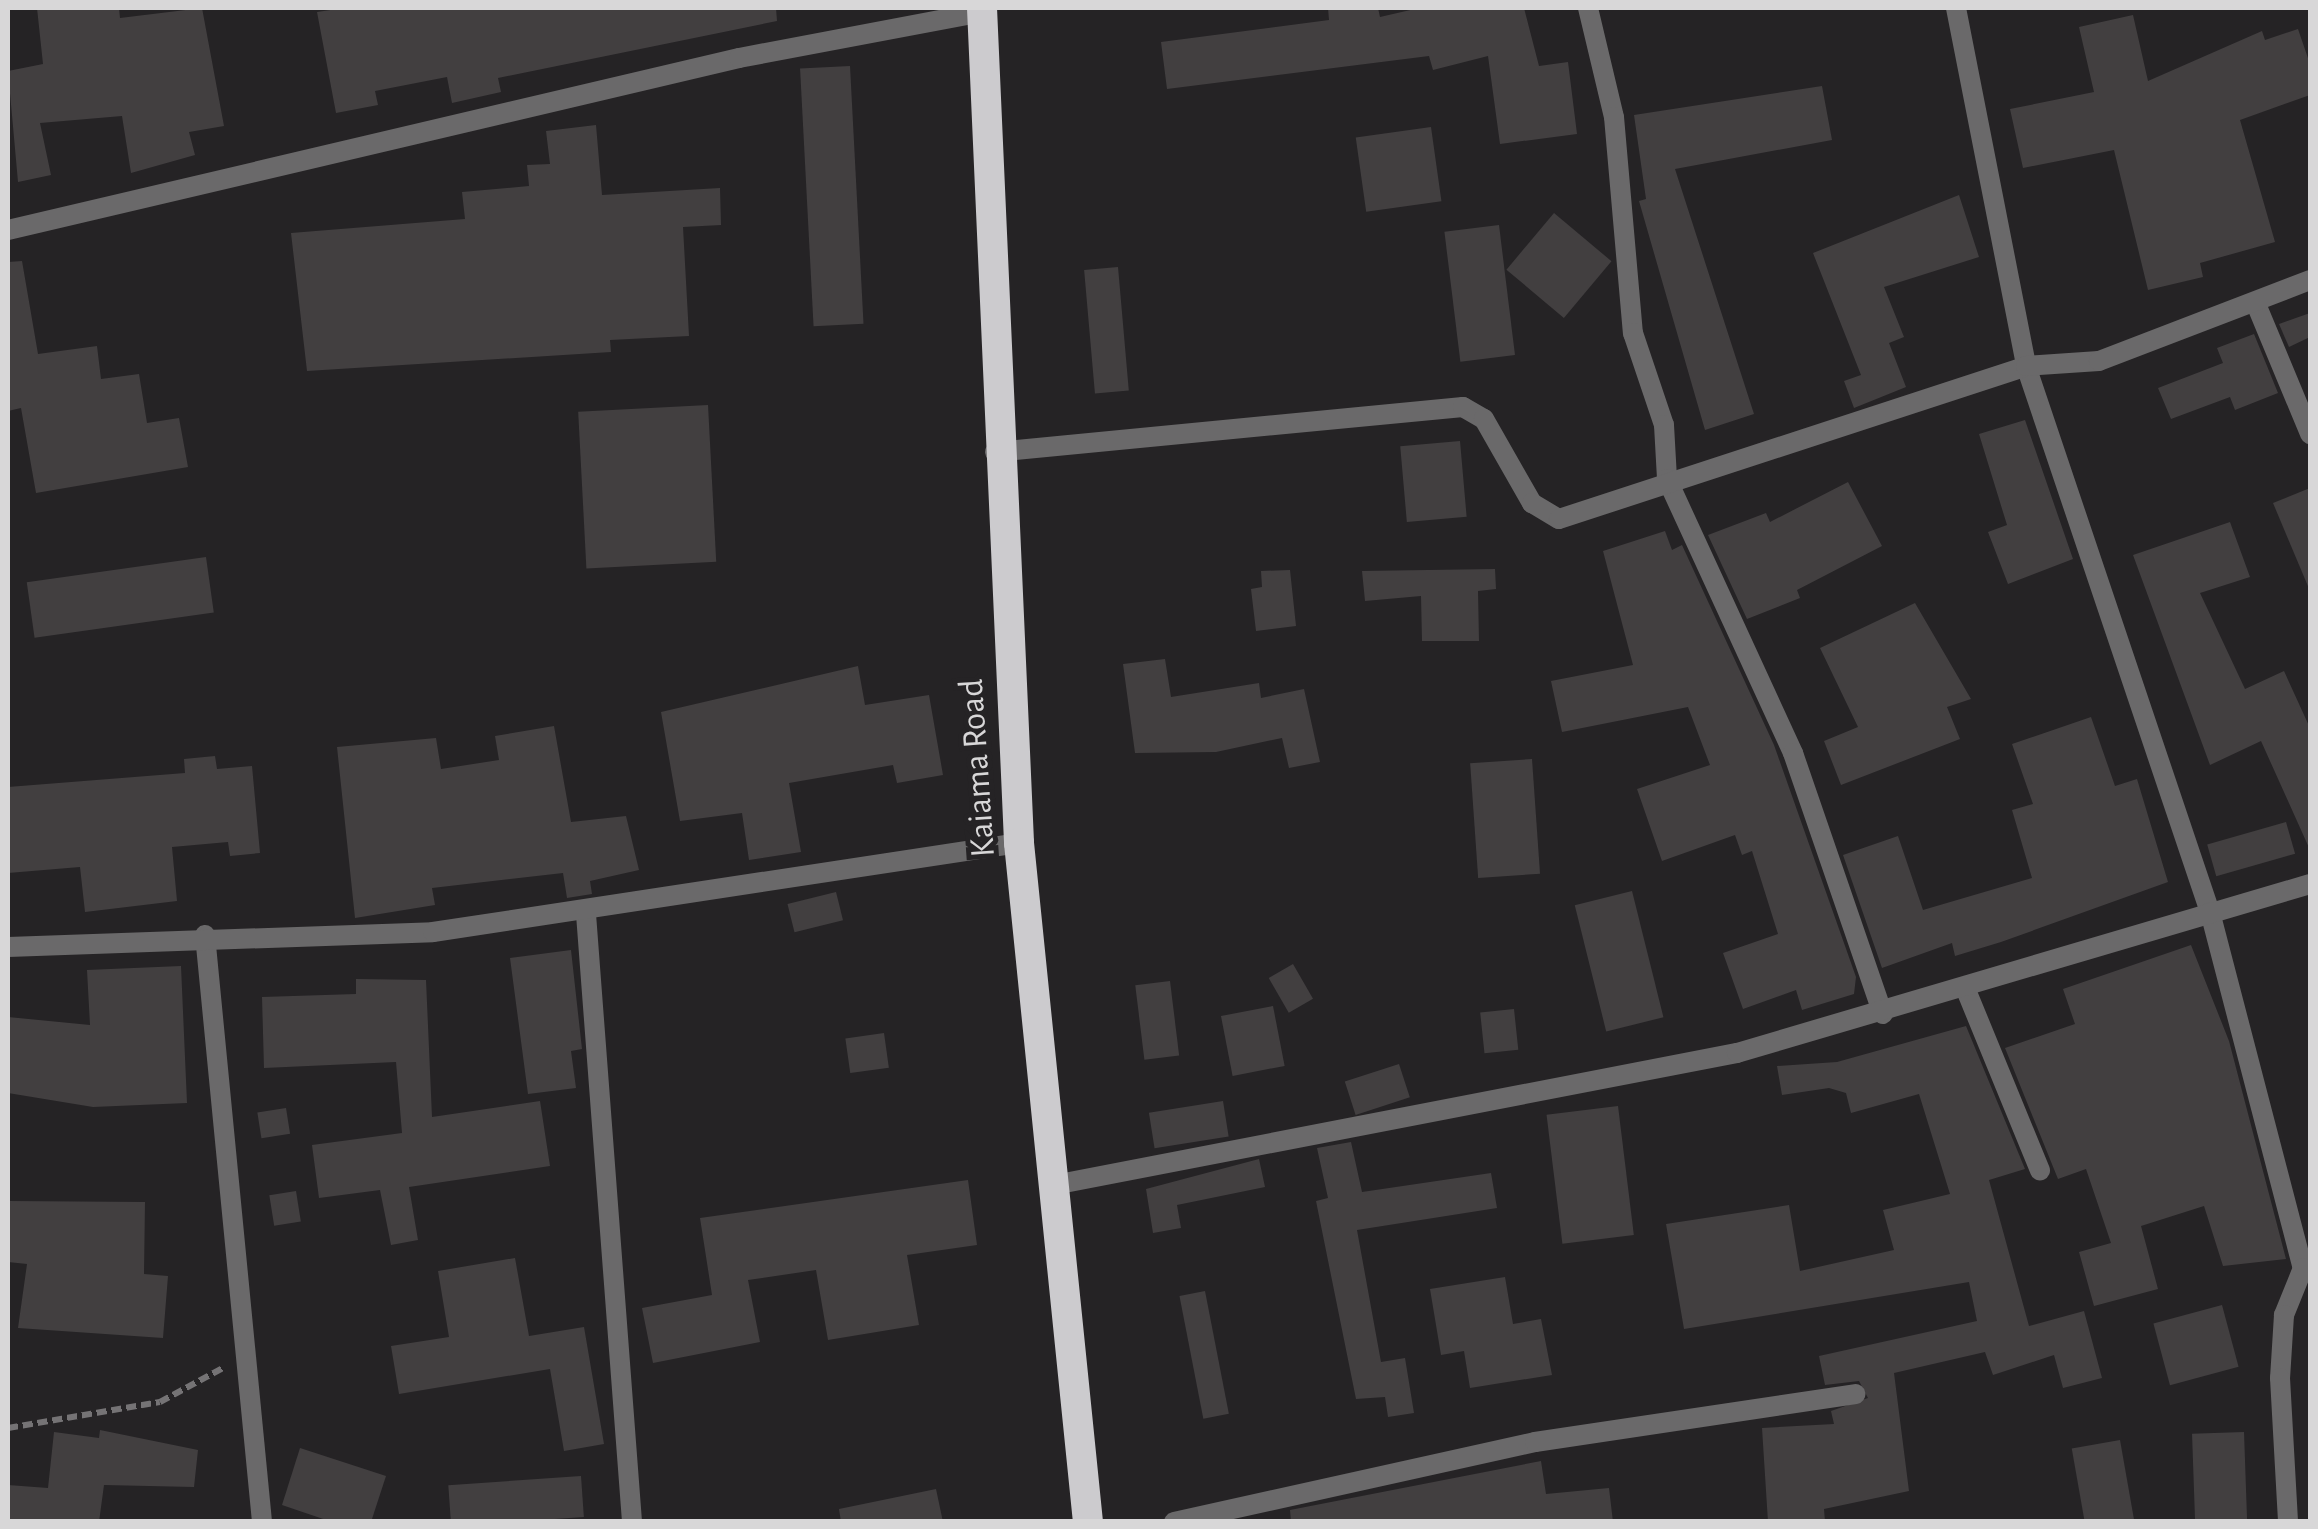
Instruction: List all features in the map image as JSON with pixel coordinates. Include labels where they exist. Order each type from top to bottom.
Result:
[{"type":"highway","name":"Kaiama Road","points":[[982,10],[995,452],[1019,843],[1088,1522]]},
{"type":"street","points":[[1588,8],[1614,117],[1633,333],[1664,425],[1667,479],[1793,754],[1884,1014]]},
{"type":"street","points":[[1956,8],[2026,366],[2210,912],[2307,1267],[2284,1314],[2281,1362],[2288,1522]]},
{"type":"street","points":[[8,230],[719,62],[982,10]]},
{"type":"street","points":[[995,452],[1440,405],[1484,419],[1532,503],[1559,519],[1592,514],[1667,479],[2026,366],[2099,361],[2256,304],[2310,280]]},
{"type":"street","points":[[2256,304],[2310,434]]},
{"type":"street","points":[[8,947],[205,935],[433,932],[586,914],[812,869],[1019,843]]},
{"type":"street","points":[[1054,1185],[1737,1053],[1966,990],[2310,884]]},
{"type":"street","points":[[586,914],[632,1522]]},
{"type":"street","points":[[205,935],[262,1522]]},
{"type":"street","points":[[1966,990],[2040,1170]]},
{"type":"street","points":[[1174,1522],[1535,1442],[1855,1394]]},
{"type":"path","points":[[8,1428],[160,1402],[246,1355]]},
{"type":"building","points":[[37,8],[119,8],[120,18],[202,8],[224,126],[189,132],[195,155],[131,173],[122,116],[40,123],[51,175],[18,182],[8,71],[43,64]]},
{"type":"building","points":[[344,8],[776,8],[777,21],[498,78],[501,92],[452,103],[447,77],[375,91],[378,105],[336,113],[317,12]]},
{"type":"building","points":[[1328,8],[1378,8],[1380,17],[1419,8],[1524,8],[1539,66],[1568,62],[1577,134],[1500,144],[1488,56],[1433,70],[1429,56],[1167,89],[1161,42],[1329,20]]},
{"type":"building","points":[[2133,15],[2148,81],[2262,31],[2265,40],[2298,29],[2310,64],[2310,95],[2240,120],[2275,242],[2200,263],[2203,277],[2148,290],[2114,150],[2023,168],[2010,109],[2094,92],[2079,27]]},
{"type":"building","points":[[850,66],[864,324],[814,326],[800,69]]},
{"type":"building","points":[[1822,86],[1832,140],[1675,169],[1754,414],[1705,430],[1639,201],[1646,199],[1634,115]]},
{"type":"building","points":[[596,125],[602,195],[720,188],[721,225],[683,227],[689,336],[610,340],[611,352],[307,371],[291,233],[465,219],[462,192],[529,186],[527,165],[550,164],[546,131]]},
{"type":"building","points":[[1431,127],[1441,201],[1366,212],[1356,138]]},
{"type":"building","points":[[1959,195],[1979,257],[1884,287],[1904,337],[1889,343],[1906,387],[1854,408],[1844,381],[1861,375],[1813,253]]},
{"type":"building","points":[[1554,213],[1611,261],[1564,318],[1506,270]]},
{"type":"building","points":[[1499,225],[1515,355],[1460,362],[1444,232]]},
{"type":"building","points":[[22,261],[38,354],[97,346],[101,379],[139,374],[147,423],[179,418],[188,467],[36,493],[21,408],[8,411],[8,262]]},
{"type":"building","points":[[1118,267],[1129,391],[1095,393],[1084,270]]},
{"type":"building","points":[[2310,313],[2310,337],[2289,347],[2279,324]]},
{"type":"building","points":[[2254,334],[2278,393],[2235,410],[2230,397],[2171,419],[2158,388],[2223,363],[2217,348]]},
{"type":"building","points":[[708,405],[716,562],[586,569],[578,412]]},
{"type":"building","points":[[2025,420],[2073,559],[2008,584],[1988,532],[2007,525],[1979,434]]},
{"type":"building","points":[[1460,441],[1467,517],[1407,522],[1400,446]]},
{"type":"building","points":[[1848,482],[1882,546],[1797,590],[1800,598],[1747,619],[1708,535],[1766,513],[1770,522]]},
{"type":"building","points":[[2310,488],[2310,591],[2273,503]]},
{"type":"building","points":[[2230,522],[2250,577],[2200,593],[2245,689],[2284,671],[2310,728],[2310,850],[2261,741],[2210,765],[2133,555]]},
{"type":"building","points":[[1665,531],[1672,550],[1682,545],[1774,745],[1856,977],[1854,994],[1802,1010],[1796,990],[1743,1009],[1723,953],[1778,934],[1752,851],[1742,855],[1735,835],[1662,861],[1637,789],[1710,765],[1688,707],[1562,732],[1551,681],[1633,665],[1603,551]]},
{"type":"building","points":[[206,557],[214,612],[35,638],[27,582]]},
{"type":"building","points":[[1495,569],[1496,589],[1478,591],[1479,641],[1422,641],[1421,596],[1365,601],[1362,571]]},
{"type":"building","points":[[1290,570],[1296,626],[1256,631],[1251,589],[1262,587],[1261,571]]},
{"type":"building","points":[[1915,603],[1971,699],[1947,707],[1960,739],[1841,785],[1824,741],[1858,727],[1820,648]]},
{"type":"building","points":[[1165,659],[1171,697],[1259,683],[1261,698],[1304,689],[1320,762],[1289,768],[1282,738],[1216,752],[1135,753],[1123,664]]},
{"type":"building","points":[[858,666],[865,705],[929,695],[943,775],[897,783],[893,765],[789,783],[801,852],[749,860],[742,813],[680,821],[661,712]]},
{"type":"building","points":[[2091,717],[2115,786],[2137,779],[2168,882],[1955,956],[1952,943],[1882,968],[1843,855],[1898,836],[1923,910],[2032,878],[2012,810],[2033,804],[2012,744]]},
{"type":"building","points":[[554,726],[571,822],[626,816],[639,870],[590,881],[592,894],[567,898],[563,873],[432,888],[435,905],[355,918],[337,747],[436,738],[441,769],[499,760],[495,736]]},
{"type":"building","points":[[215,756],[217,769],[252,766],[260,853],[230,856],[228,842],[172,847],[177,901],[85,912],[80,867],[8,873],[8,787],[185,773],[184,759]]},
{"type":"building","points":[[1532,759],[1540,874],[1478,878],[1470,763]]},
{"type":"building","points":[[2286,822],[2295,854],[2216,876],[2207,845]]},
{"type":"building","points":[[1632,891],[1663,1017],[1606,1031],[1575,905]]},
{"type":"building","points":[[836,892],[843,920],[795,932],[787,904]]},
{"type":"building","points":[[2191,945],[2229,1041],[2286,1259],[2223,1266],[2204,1206],[2141,1226],[2158,1289],[2094,1306],[2079,1252],[2111,1243],[2086,1169],[2058,1179],[2005,1048],[2075,1024],[2063,989]]},
{"type":"building","points":[[571,950],[582,1049],[571,1051],[576,1088],[528,1094],[510,958]]},
{"type":"building","points":[[1293,964],[1313,999],[1289,1013],[1269,978]]},
{"type":"building","points":[[181,966],[187,1103],[93,1107],[8,1093],[8,1017],[90,1025],[87,970]]},
{"type":"building","points":[[356,979],[426,980],[432,1117],[540,1101],[550,1166],[409,1187],[418,1240],[391,1245],[380,1190],[319,1198],[312,1145],[402,1133],[396,1062],[264,1068],[262,997],[356,994]]},
{"type":"building","points":[[1170,981],[1179,1055],[1144,1060],[1135,985]]},
{"type":"building","points":[[1273,1006],[1285,1066],[1233,1076],[1221,1016]]},
{"type":"building","points":[[1514,1009],[1518,1050],[1484,1053],[1480,1013]]},
{"type":"building","points":[[1966,1026],[2025,1169],[1989,1180],[2029,1326],[2084,1311],[2102,1378],[2063,1388],[2054,1355],[1993,1375],[1985,1352],[1894,1373],[1909,1491],[1824,1509],[1825,1522],[1768,1522],[1762,1428],[1834,1424],[1831,1411],[1868,1398],[1859,1381],[1825,1385],[1819,1356],[1977,1321],[1969,1282],[1684,1329],[1666,1224],[1789,1205],[1800,1271],[1894,1250],[1883,1210],[1950,1194],[1919,1094],[1851,1113],[1846,1093],[1829,1088],[1782,1095],[1777,1066],[1837,1062]]},
{"type":"building","points":[[884,1033],[889,1068],[850,1073],[845,1038]]},
{"type":"building","points":[[1399,1064],[1410,1097],[1356,1115],[1345,1082]]},
{"type":"building","points":[[1223,1101],[1229,1137],[1155,1148],[1149,1113]]},
{"type":"building","points":[[1618,1106],[1634,1235],[1562,1244],[1547,1115]]},
{"type":"building","points":[[286,1108],[290,1134],[261,1138],[257,1113]]},
{"type":"building","points":[[1351,1142],[1362,1192],[1491,1173],[1497,1208],[1357,1230],[1381,1362],[1405,1358],[1414,1413],[1388,1417],[1385,1397],[1356,1399],[1316,1201],[1328,1198],[1317,1148]]},
{"type":"building","points":[[1259,1159],[1265,1187],[1177,1205],[1181,1228],[1153,1233],[1146,1189]]},
{"type":"building","points":[[968,1180],[977,1245],[907,1255],[919,1325],[828,1340],[816,1270],[748,1280],[760,1342],[653,1363],[642,1308],[712,1295],[700,1218]]},
{"type":"building","points":[[296,1191],[301,1222],[274,1226],[269,1195]]},
{"type":"building","points":[[8,1201],[145,1202],[144,1274],[168,1276],[163,1338],[18,1328],[27,1264],[8,1262]]},
{"type":"building","points":[[515,1258],[529,1336],[584,1327],[604,1444],[564,1451],[550,1369],[399,1394],[391,1346],[449,1337],[438,1271]]},
{"type":"building","points":[[1505,1277],[1513,1324],[1541,1319],[1552,1375],[1470,1388],[1464,1351],[1441,1355],[1430,1289]]},
{"type":"building","points":[[1205,1291],[1229,1414],[1203,1419],[1179,1296]]},
{"type":"building","points":[[2222,1305],[2239,1367],[2170,1385],[2153,1323]]},
{"type":"building","points":[[100,1430],[198,1450],[194,1487],[104,1485],[99,1522],[8,1522],[8,1485],[48,1488],[54,1432],[99,1438]]},
{"type":"building","points":[[2244,1432],[2247,1522],[2195,1522],[2192,1434]]},
{"type":"building","points":[[2120,1440],[2134,1522],[2085,1522],[2072,1449]]},
{"type":"building","points":[[300,1448],[386,1476],[371,1522],[332,1522],[282,1505]]},
{"type":"building","points":[[1541,1461],[1546,1494],[1609,1488],[1613,1522],[1291,1522],[1290,1510]]},
{"type":"building","points":[[581,1476],[584,1517],[451,1522],[448,1485]]},
{"type":"building","points":[[936,1489],[943,1522],[841,1522],[839,1509]]}]
